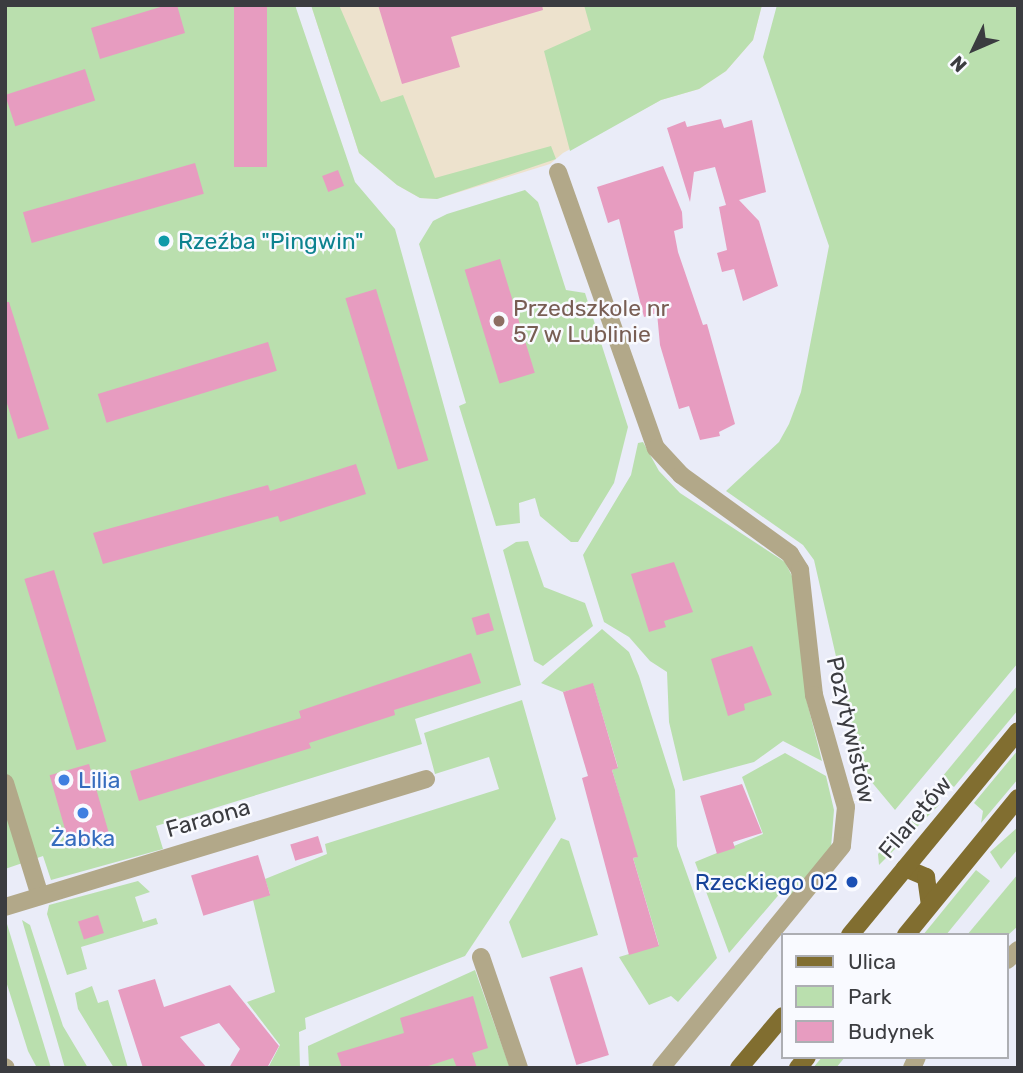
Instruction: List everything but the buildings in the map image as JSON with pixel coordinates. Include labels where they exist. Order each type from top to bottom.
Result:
[{"type":"main road","name":"Filaretów","points":[[852,933],[1018,731]]},
{"type":"main road","points":[[908,933],[1018,798]]},
{"type":"main road","points":[[905,867],[926,877],[930,905]]},
{"type":"main road","points":[[739,1068],[782,1017]]},
{"type":"street","name":"Pozytywistów","points":[[558,172],[656,448],[681,475],[789,554],[800,570],[814,695],[846,807],[842,846],[661,1068]]},
{"type":"street","name":"Faraona","points":[[5,907],[426,779]]},
{"type":"street","points":[[5,783],[40,896]]},
{"type":"street","points":[[481,957],[519,1068]]},
{"type":"shaded area","points":[[311,5],[762,5],[753,40],[726,71],[699,89],[661,100],[563,153],[550,164],[437,199],[420,198],[397,185],[359,153]]},
{"type":"green space","points":[[5,5],[295,5],[355,182],[395,229],[521,685],[415,719],[422,744],[156,826],[163,849],[51,880],[43,856],[5,869]]},
{"type":"green space","points":[[311,5],[339,5],[381,102],[403,95],[435,178],[551,146],[556,159],[437,199],[420,198],[397,185],[359,153]]},
{"type":"green space","points":[[584,5],[762,5],[753,40],[726,71],[699,89],[661,100],[570,151],[544,51],[591,30]]},
{"type":"green space","points":[[777,5],[1018,5],[1018,663],[895,810],[870,780],[853,731],[814,560],[803,545],[726,491],[779,442],[789,424],[801,392],[829,246],[763,57]]},
{"type":"green space","points":[[525,190],[538,202],[566,290],[585,293],[628,427],[614,483],[578,542],[571,542],[540,516],[535,498],[519,503],[520,523],[496,526],[459,406],[466,403],[419,244],[433,221],[447,214]]},
{"type":"green space","points":[[643,442],[659,471],[680,493],[785,562],[794,580],[806,698],[822,761],[783,741],[754,762],[683,781],[669,722],[667,672],[650,661],[629,637],[604,622],[583,555],[631,475],[638,443]]},
{"type":"green space","points":[[528,541],[544,587],[585,603],[593,626],[543,666],[534,661],[503,550],[516,542]]},
{"type":"green space","points":[[602,629],[629,652],[639,676],[675,790],[677,846],[717,958],[678,1002],[671,996],[649,1005],[619,957],[659,945],[633,858],[637,857],[612,770],[618,767],[593,684],[563,692],[541,683]]},
{"type":"green space","points":[[1018,685],[1018,710],[954,787],[942,777]]},
{"type":"green space","points":[[522,700],[556,819],[465,956],[305,1018],[306,1029],[299,1032],[300,1068],[268,1068],[280,1045],[247,1002],[275,992],[253,900],[270,894],[265,879],[327,854],[325,844],[499,789],[489,757],[435,774],[424,733]]},
{"type":"green space","points":[[1018,750],[1018,779],[981,823],[983,811],[974,803]]},
{"type":"green space","points":[[785,753],[826,776],[834,810],[831,848],[794,901],[782,891],[729,953],[695,862],[763,834],[742,777]]},
{"type":"green space","points":[[928,795],[939,805],[879,865],[878,854]]},
{"type":"green space","points":[[1018,827],[1018,849],[1001,869],[990,852]]},
{"type":"green space","points":[[561,838],[569,841],[598,935],[522,958],[509,922]]},
{"type":"green space","points":[[976,870],[990,881],[948,933],[925,933]]},
{"type":"green space","points":[[1018,874],[1018,926],[1009,934],[969,933]]},
{"type":"green space","points":[[138,881],[150,892],[135,897],[143,922],[156,918],[158,924],[81,947],[87,969],[67,975],[47,914],[49,905]]},
{"type":"green space","points":[[22,920],[30,925],[63,1026],[88,1068],[65,1068]]},
{"type":"green space","points":[[7,924],[51,1068],[37,1068],[28,1051],[5,978]]},
{"type":"green space","points":[[475,970],[510,1068],[309,1068],[308,1046]]},
{"type":"green space","points":[[92,986],[98,1003],[108,1000],[128,1068],[114,1068],[78,1009],[75,993]]},
{"type":"green space","points":[[820,1059],[843,1059],[836,1068],[813,1068]]},
{"type":"place","name":"Rzeźba \"Pingwin\"","points":[[164,241]]},
{"type":"place","name":"Przedszkole nr 57 w Lublinie","points":[[499,321]]},
{"type":"place","name":"Lilia","points":[[64,780]]},
{"type":"place","name":"Żabka","points":[[83,813]]},
{"type":"place","name":"Rzeckiego 02","points":[[852,882]]}]
